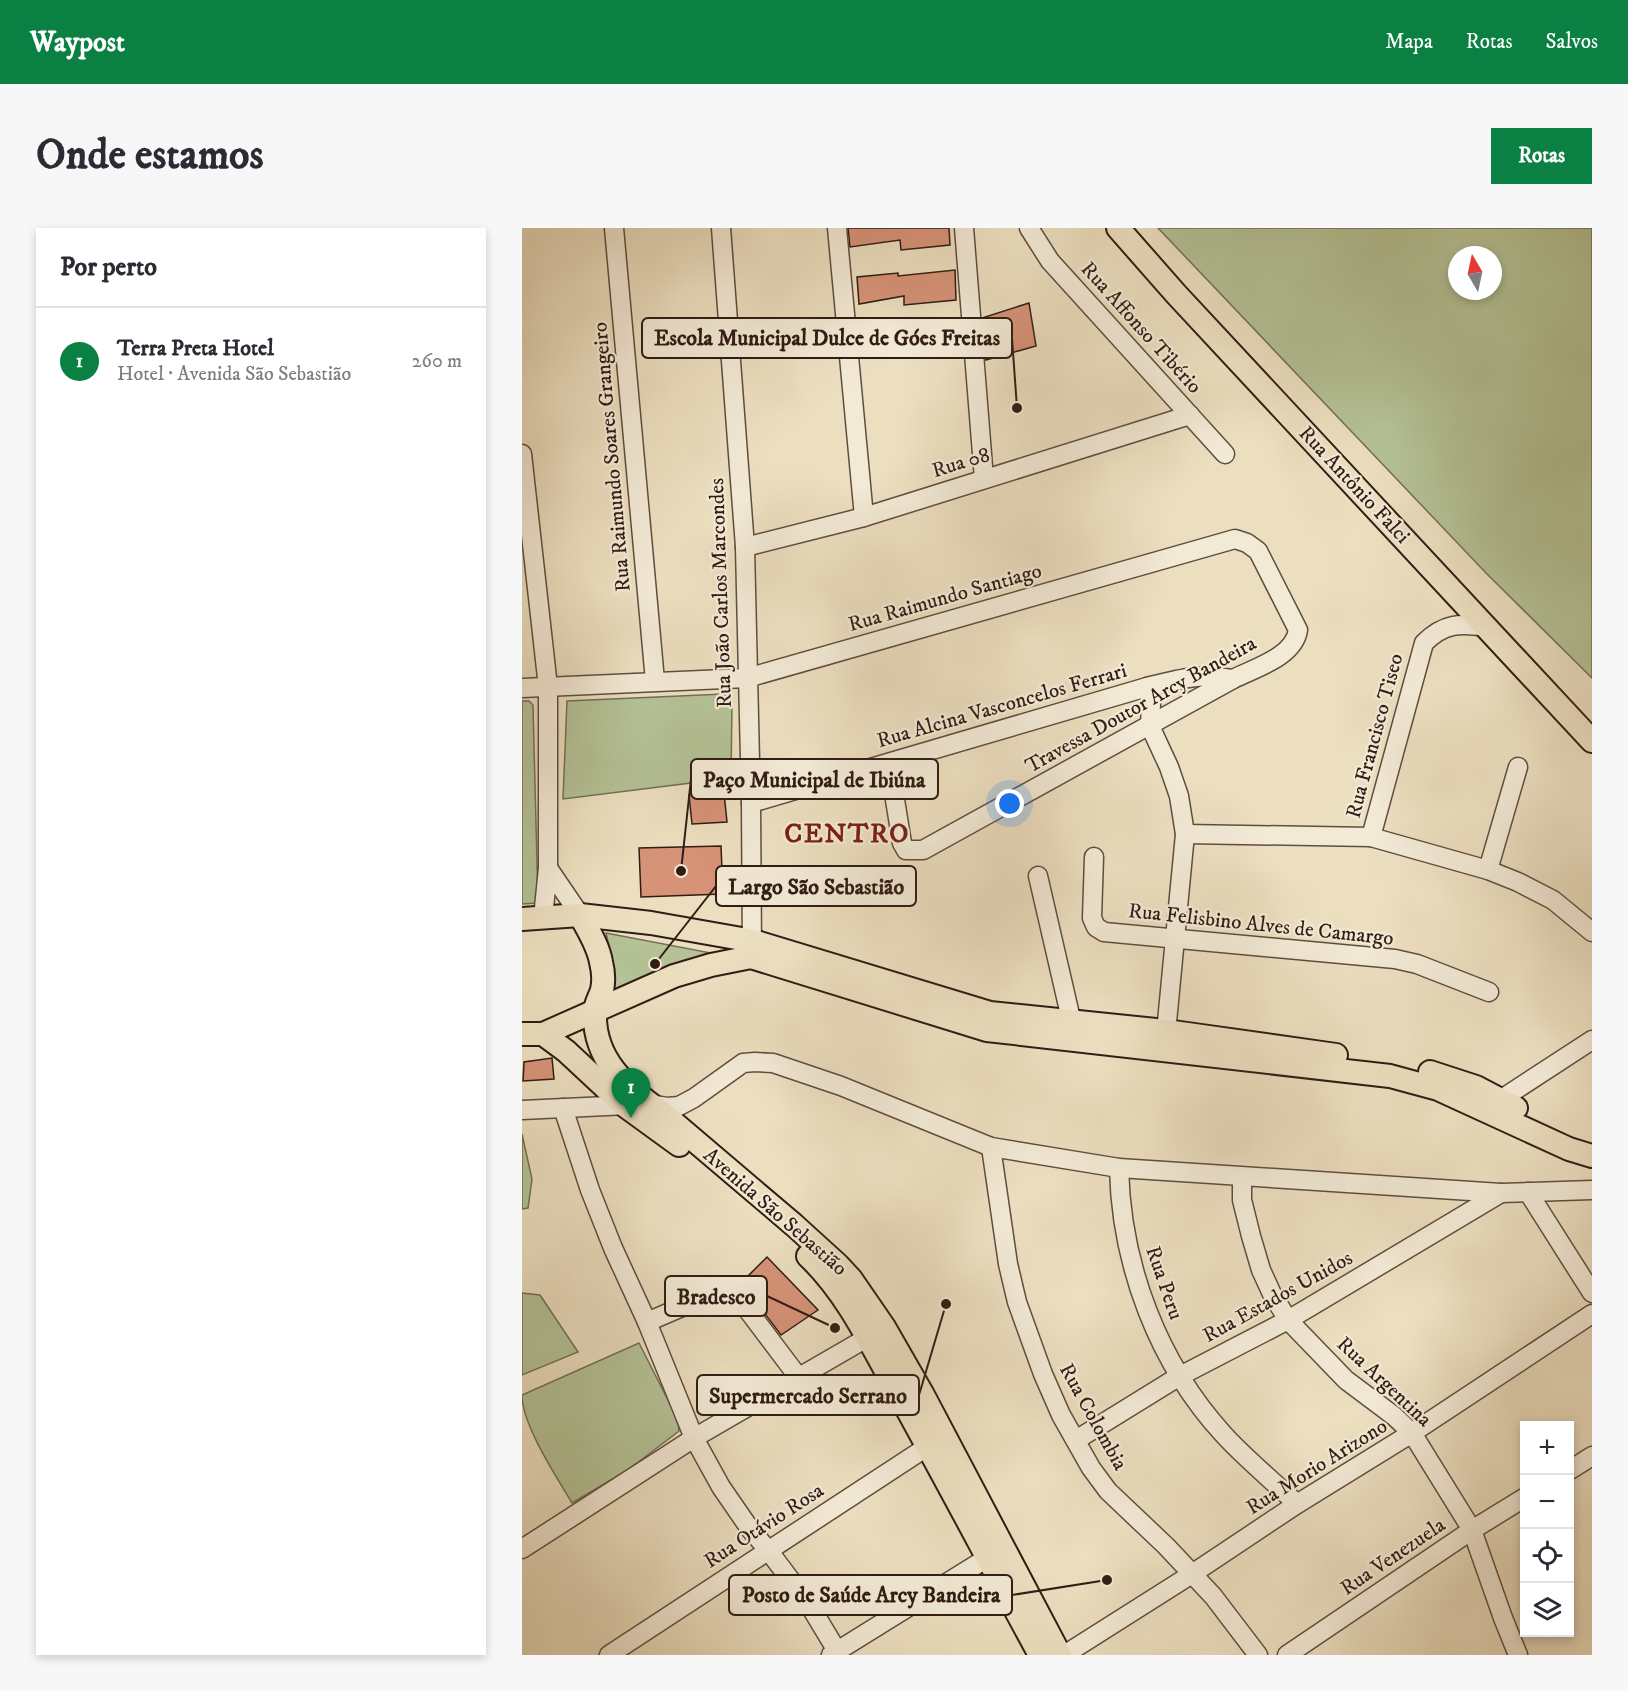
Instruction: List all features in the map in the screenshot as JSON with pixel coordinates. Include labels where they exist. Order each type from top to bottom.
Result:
[{"type":"main road","name":"Rua Antônio Falci","points":[[1118,228],[1176,294],[1592,741]]},
{"type":"main road","points":[[580,915],[602,963],[602,988],[595,1010]]},
{"type":"main road","points":[[532,918],[580,915],[651,923],[752,949],[988,1021],[1165,1041],[1390,1076],[1496,1107],[1563,1132],[1592,1140]]},
{"type":"main road","points":[[532,1034],[674,976],[752,949]]},
{"type":"main road","name":"Avenida São Sebastião","points":[[595,1010],[596,1030],[609,1063],[621,1080],[794,1225],[838,1265],[844,1284],[875,1333],[970,1505],[1062,1655]]},
{"type":"main road","name":"Avenida São Sebastião","points":[[532,1034],[566,1051],[624,1105],[678,1144],[763,1215],[825,1272],[844,1284]]},
{"type":"main road","points":[[1496,1107],[1569,1149],[1592,1156]]},
{"type":"main road","name":"Avenida São Sebastião","points":[[970,1505],[987,1558],[1040,1655]]},
{"type":"street","name":"Rua Raimundo Soares Grangeiro","points":[[614,228],[655,681]]},
{"type":"street","name":"Rua João Carlos Marcondes","points":[[721,228],[744,547],[751,803],[752,949]]},
{"type":"street","points":[[837,228],[864,517]]},
{"type":"street","points":[[964,228],[984,479]]},
{"type":"street","name":"Rua Affonso Tibério","points":[[1029,228],[1050,261],[1225,454]]},
{"type":"street","name":"Rua 08","points":[[744,547],[864,517],[1190,415]]},
{"type":"street","points":[[522,454],[548,687],[548,868],[532,918]]},
{"type":"street","name":"Rua Raimundo Santiago","points":[[522,688],[747,678],[1235,539],[1248,543],[1258,551],[1294,620],[1298,630],[1296,639],[1285,652]]},
{"type":"street","name":"Rua Francisco Tiseo","points":[[1371,837],[1417,661],[1424,643],[1434,633],[1448,626],[1463,623],[1486,627]]},
{"type":"street","name":"Travessa Doutor Arcy Bandeira","points":[[889,763],[902,843],[906,850],[913,852],[923,850],[1285,652]]},
{"type":"street","name":"Rua Alcina Vasconcelos Ferrari","points":[[751,803],[1147,687],[1195,676],[1212,675],[1233,679]]},
{"type":"street","points":[[1147,687],[1152,703],[1150,726],[1169,767],[1179,796],[1185,834],[1165,1041]]},
{"type":"street","points":[[1488,870],[1518,767]]},
{"type":"street","points":[[1185,834],[1371,837],[1488,870],[1553,900],[1592,932]]},
{"type":"street","name":"Rua Felisbino Alves de Camargo","points":[[1094,857],[1092,918],[1096,927],[1104,932],[1395,959],[1417,964],[1489,992]]},
{"type":"street","points":[[548,868],[580,915]]},
{"type":"street","points":[[1038,876],[1074,1032]]},
{"type":"street","points":[[1496,1107],[1592,1040]]},
{"type":"street","points":[[522,1110],[649,1104],[679,1106],[743,1063],[773,1064],[841,1086],[991,1147],[1119,1168],[1501,1193],[1592,1190]]},
{"type":"street","points":[[563,1108],[594,1200],[647,1322],[693,1438],[721,1487],[810,1606],[834,1653],[987,1558]]},
{"type":"street","name":"Rua Colombia","points":[[991,1147],[1008,1264],[1017,1302],[1043,1374],[1061,1415],[1091,1468],[1108,1491],[1192,1574],[1230,1616],[1258,1655]]},
{"type":"street","name":"Rua Peru","points":[[1119,1168],[1120,1203],[1134,1274],[1160,1341],[1178,1377],[1224,1435],[1298,1504]]},
{"type":"street","name":"Rua Argentina","points":[[1242,1177],[1242,1200],[1261,1270],[1272,1294],[1288,1320],[1346,1380],[1394,1416],[1412,1433],[1472,1530],[1515,1654]]},
{"type":"street","points":[[1528,1192],[1592,1293]]},
{"type":"street","name":"Rua Estados Unidos","points":[[1076,1440],[1178,1377],[1288,1320],[1501,1193]]},
{"type":"street","points":[[647,1322],[710,1295],[727,1292],[741,1301],[798,1378]]},
{"type":"street","name":"Rua Morio Arizono","points":[[1062,1655],[1412,1433],[1592,1314]]},
{"type":"street","points":[[522,1549],[693,1438],[875,1333]]},
{"type":"street","name":"Rua Otávio Rosa","points":[[609,1655],[936,1441]]},
{"type":"street","points":[[1574,1467],[1592,1455]]},
{"type":"street","name":"Rua Venezuela","points":[[1287,1655],[1520,1500]]},
{"type":"green space","points":[[1158,228],[1592,228],[1592,678],[1486,573]]},
{"type":"green space","points":[[724,694],[732,703],[731,778],[563,799],[567,701]]},
{"type":"green space","points":[[522,701],[529,701],[533,705],[538,903],[522,904]]},
{"type":"green space","points":[[606,933],[711,953],[709,960],[613,990],[614,967]]},
{"type":"green space","points":[[522,1134],[532,1179],[528,1208],[522,1209]]},
{"type":"green space","points":[[522,1293],[540,1295],[578,1352],[522,1375]]},
{"type":"green space","points":[[639,1343],[678,1420],[679,1431],[628,1470],[572,1503],[534,1435],[523,1407],[522,1395]]},
{"type":"building","points":[[848,228],[949,228],[950,245],[901,250],[900,240],[850,247]]},
{"type":"building","points":[[955,270],[956,300],[904,305],[904,296],[859,304],[857,277],[898,273],[898,276]]},
{"type":"building","points":[[1029,303],[1036,346],[986,360],[982,318]]},
{"type":"building","points":[[724,793],[727,822],[692,824],[689,795]]},
{"type":"building","points":[[721,846],[723,894],[641,897],[639,848]]},
{"type":"building","points":[[552,1058],[554,1079],[523,1081],[524,1062]]},
{"type":"building","points":[[767,1257],[818,1310],[781,1335],[750,1294],[738,1286]]},
{"type":"place","name":"Escola Municipal Dulce de Góes Freitas","points":[[1017,408]]},
{"type":"place","name":"Paço Municipal de Ibiúna","points":[[681,871]]},
{"type":"place","name":"Largo São Sebastião","points":[[655,964]]},
{"type":"place","name":"Terra Preta Hotel","points":[[631,1118]]},
{"type":"place","name":"Supermercado Serrano","points":[[946,1304]]},
{"type":"place","name":"Bradesco","points":[[835,1328]]},
{"type":"place","name":"Posto de Saúde Arcy Bandeira","points":[[1107,1580]]},
{"type":"district","name":"CENTRO","points":[[847,834]]}]
